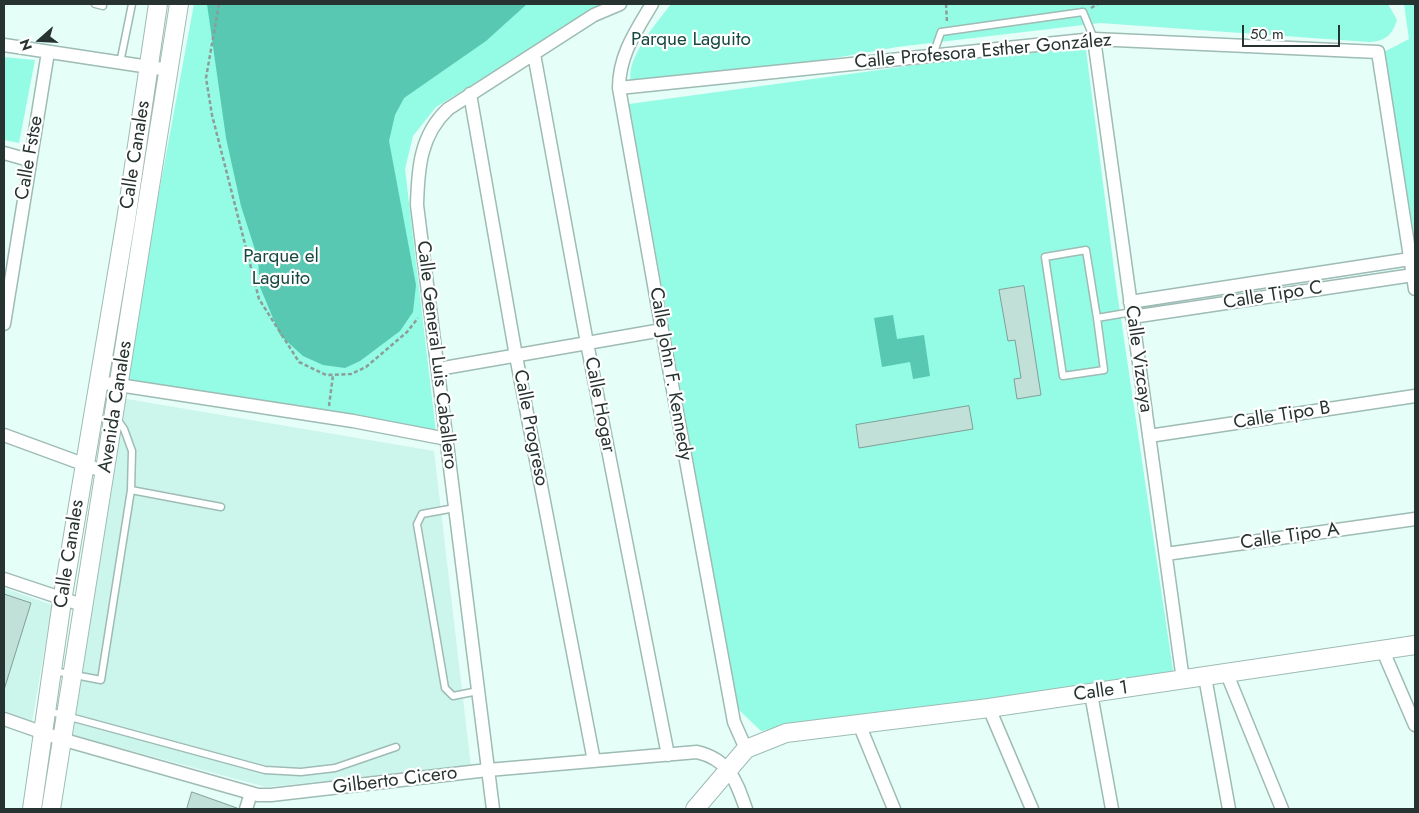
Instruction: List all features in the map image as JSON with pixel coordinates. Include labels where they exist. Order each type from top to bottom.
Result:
[{"type":"main road","name":"Calle Canales","points":[[32,809],[62,600],[150,68],[158,4]]},
{"type":"main road","name":"Avenida Canales","points":[[51,809],[82,606],[120,387],[179,4]]},
{"type":"main road","name":"Calle 1","points":[[746,749],[786,733],[1091,694],[1415,645]]},
{"type":"main road","points":[[695,809],[746,749]]},
{"type":"street","name":"Calle General Luis Caballero","points":[[493,809],[418,205],[418,168],[422,150],[431,130],[441,116],[470,94],[594,15],[620,4]]},
{"type":"street","name":"Calle John F. Kennedy","points":[[652,4],[625,50],[619,74],[619,88],[734,722],[746,749]]},
{"type":"street","name":"Calle Profesora Esther González","points":[[619,88],[1094,39],[1378,52],[1410,259]]},
{"type":"street","name":"Calle Vizcaya","points":[[1094,39],[1183,680]]},
{"type":"street","points":[[4,45],[169,70]]},
{"type":"street","name":"Calle Fstse","points":[[4,324],[29,160],[48,52]]},
{"type":"street","name":"Calle Hogar","points":[[534,54],[587,343],[668,755]]},
{"type":"street","name":"Calle Progreso","points":[[470,94],[516,356],[594,761]]},
{"type":"street","points":[[4,153],[29,160]]},
{"type":"street","points":[[1410,259],[1415,289]]},
{"type":"street","name":"Calle Tipo C","points":[[1131,310],[1410,259]]},
{"type":"street","name":"Calle Tipo C","points":[[1131,310],[1413,275]]},
{"type":"street","points":[[438,369],[662,330]]},
{"type":"street","points":[[99,382],[120,387],[327,418],[447,439]]},
{"type":"street","name":"Calle Tipo B","points":[[1149,436],[1415,396]]},
{"type":"street","points":[[4,435],[105,472]]},
{"type":"street","name":"Calle Tipo A","points":[[1166,554],[1415,519]]},
{"type":"street","points":[[4,579],[82,606]]},
{"type":"street","points":[[1383,651],[1415,725]]},
{"type":"street","points":[[1227,674],[1282,809]]},
{"type":"street","points":[[1205,677],[1228,809]]},
{"type":"street","points":[[1091,694],[1112,809]]},
{"type":"street","points":[[989,708],[1032,809]]},
{"type":"street","name":"Gilberto Cicero","points":[[4,719],[61,739],[251,793],[272,795],[488,770],[697,752],[710,755],[730,770]]},
{"type":"street","points":[[859,724],[894,809]]},
{"type":"street","points":[[730,770],[746,809]]},
{"type":"street","points":[[246,809],[251,793]]},
{"type":"lane","points":[[95,4],[103,6]]},
{"type":"lane","points":[[120,63],[132,4]]},
{"type":"lane","points":[[933,55],[941,32],[1083,12],[1094,39]]},
{"type":"lane","points":[[1086,250],[1097,318],[1104,370],[1063,376],[1045,257],[1086,250]]},
{"type":"lane","points":[[1097,318],[1131,310]]},
{"type":"lane","points":[[52,671],[101,680],[131,490],[132,452],[124,429],[114,415]]},
{"type":"lane","points":[[131,490],[221,507]]},
{"type":"lane","points":[[455,508],[422,514],[417,524],[445,688],[453,696],[478,691]]},
{"type":"lane","points":[[47,710],[264,770],[301,772],[335,768],[396,747]]},
{"type":"path","points":[[219,4],[206,78],[212,115],[259,299],[299,362],[314,371],[333,376],[351,374],[366,367],[407,332],[430,306]]},
{"type":"path","points":[[946,4],[948,31]]},
{"type":"path","points":[[327,418],[333,376]]},
{"type":"shaded area","points":[[207,4],[527,4],[486,41],[404,98],[395,115],[389,141],[416,285],[413,312],[400,331],[360,361],[345,368],[323,365],[303,356],[280,335],[260,287],[258,259],[241,206],[226,138]]},
{"type":"shaded area","points":[[893,315],[897,339],[924,335],[930,376],[913,379],[910,362],[882,367],[874,318]]},
{"type":"shaded area","points":[[121,398],[434,451],[471,767],[266,787],[72,735]]},
{"type":"shaded area","points":[[4,588],[52,605],[32,722],[4,712]]},
{"type":"green space","name":"Parque el Laguito","points":[[194,4],[604,4],[436,107],[413,136],[405,169],[436,432],[359,415],[124,381]]},
{"type":"green space","name":"Parque Laguito","points":[[671,4],[1388,4],[1397,20],[1388,36],[1384,39],[1369,42],[1100,23],[897,47],[795,65],[631,83],[630,73],[637,52]]},
{"type":"green space","points":[[1404,4],[1415,4],[1415,239],[1384,52],[1409,39]]},
{"type":"green space","points":[[1085,42],[1116,285],[1174,677],[761,731],[738,709],[629,104]]},
{"type":"green space","points":[[4,57],[35,60],[19,143],[4,140]]},
{"type":"building","points":[[1024,286],[1041,395],[1017,399],[1014,379],[1021,378],[1015,340],[1008,341],[999,290]]},
{"type":"building","points":[[969,406],[973,429],[859,448],[856,425]]},
{"type":"building","points":[[4,594],[31,603],[4,690]]},
{"type":"building","points":[[192,792],[237,808],[237,809],[187,809]]}]
